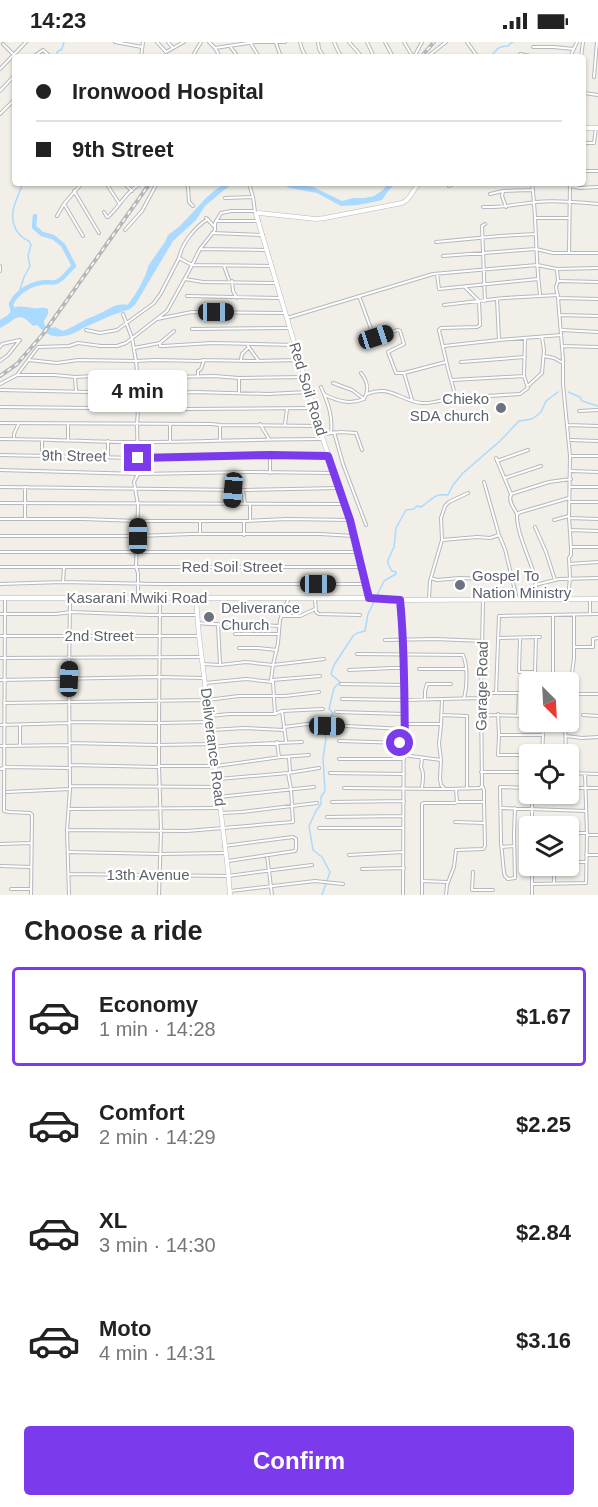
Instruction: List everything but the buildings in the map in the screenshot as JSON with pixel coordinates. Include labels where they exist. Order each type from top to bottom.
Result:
[{"type":"street","points":[[17,54],[26,42]]},
{"type":"street","points":[[115,42],[142,47]]},
{"type":"street","points":[[141,54],[142,42]]},
{"type":"street","points":[[157,42],[164,52],[168,52],[183,42]]},
{"type":"street","points":[[168,42],[173,48]]},
{"type":"street","points":[[209,42],[218,54]]},
{"type":"street","points":[[232,42],[236,46]]},
{"type":"street","points":[[214,48],[255,42],[285,42]]},
{"type":"street","points":[[349,42],[359,54]]},
{"type":"street","points":[[432,54],[446,42]]},
{"type":"street","points":[[572,54],[577,42]]},
{"type":"street","points":[[594,76],[597,42]]},
{"type":"street","points":[[230,46],[236,54]]},
{"type":"street","points":[[533,47],[574,49]]},
{"type":"street","points":[[0,69],[12,59]]},
{"type":"street","points":[[0,91],[12,78]]},
{"type":"street","points":[[0,114],[10,104]]},
{"type":"street","points":[[596,143],[597,128]]},
{"type":"street","points":[[57,216],[79,186]]},
{"type":"street","points":[[108,186],[119,204]]},
{"type":"street","points":[[127,186],[132,191]]},
{"type":"street","points":[[104,212],[108,217],[116,210],[125,196],[138,186]]},
{"type":"street","points":[[125,230],[142,211],[155,186]]},
{"type":"street","points":[[188,186],[188,200],[193,206]]},
{"type":"street","points":[[250,186],[255,213]]},
{"type":"street","points":[[0,384],[16,375],[38,347],[69,346],[78,343],[117,346],[157,319],[167,311],[200,249],[215,229],[216,221],[221,213],[259,213],[316,219],[406,202],[416,186]]},
{"type":"street","points":[[532,186],[540,295]]},
{"type":"street","points":[[569,252],[570,186]]},
{"type":"street","points":[[575,186],[598,187]]},
{"type":"street","points":[[490,194],[533,189]]},
{"type":"street","points":[[74,191],[99,233]]},
{"type":"street","points":[[503,191],[502,196],[506,207]]},
{"type":"street","points":[[225,198],[253,197]]},
{"type":"street","points":[[483,207],[569,201],[598,204]]},
{"type":"street","points":[[64,204],[83,236]]},
{"type":"street","name":"Red Soil Road","points":[[255,213],[328,456],[350,520],[366,584],[374,598]]},
{"type":"street","points":[[86,330],[100,333],[113,332],[154,303],[162,293],[190,236],[207,218],[215,229]]},
{"type":"street","points":[[536,218],[568,218]]},
{"type":"street","points":[[216,221],[259,221]]},
{"type":"street","points":[[485,224],[482,226],[482,238],[486,300]]},
{"type":"street","points":[[212,233],[263,235]]},
{"type":"street","points":[[436,242],[536,234]]},
{"type":"street","points":[[200,249],[267,250]]},
{"type":"street","points":[[443,256],[536,249],[553,253],[598,253]]},
{"type":"street","points":[[179,258],[192,265],[272,266]]},
{"type":"street","points":[[157,319],[192,312],[286,316],[437,274],[537,265],[557,269],[598,268]]},
{"type":"street","points":[[0,266],[0,271]]},
{"type":"street","points":[[224,266],[237,298]]},
{"type":"street","points":[[557,269],[556,287],[561,330],[563,384],[570,440],[571,547],[568,599]]},
{"type":"street","points":[[437,274],[439,289],[538,279]]},
{"type":"street","points":[[185,279],[203,282],[277,283]]},
{"type":"street","points":[[558,281],[598,282]]},
{"type":"street","points":[[455,397],[440,330],[441,328],[480,325],[479,301],[465,287]]},
{"type":"street","points":[[444,305],[540,295],[598,299]]},
{"type":"street","points":[[187,296],[280,298]]},
{"type":"street","points":[[359,296],[374,337],[400,331],[404,344],[388,352],[396,373],[446,363]]},
{"type":"street","points":[[497,306],[502,298]]},
{"type":"street","points":[[497,299],[499,340]]},
{"type":"street","points":[[123,314],[134,348],[139,395],[138,474],[135,480],[138,504],[136,567],[138,598]]},
{"type":"street","points":[[559,315],[598,316]]},
{"type":"street","points":[[192,329],[290,328]]},
{"type":"street","points":[[561,330],[598,332]]},
{"type":"street","points":[[134,348],[160,343],[174,331]]},
{"type":"street","points":[[443,346],[561,335]]},
{"type":"street","points":[[367,394],[386,390],[412,401],[427,403],[455,397],[520,394],[541,374],[544,356],[542,337]]},
{"type":"street","points":[[525,338],[524,376],[529,386]]},
{"type":"street","points":[[0,347],[2,344],[20,340],[0,361]]},
{"type":"street","points":[[160,343],[160,346],[295,345]]},
{"type":"street","points":[[240,360],[248,346]]},
{"type":"street","points":[[248,346],[258,360]]},
{"type":"street","points":[[561,346],[598,347]]},
{"type":"street","points":[[544,356],[563,363]]},
{"type":"street","points":[[461,362],[525,357]]},
{"type":"street","points":[[29,360],[57,363],[78,360],[299,360]]},
{"type":"street","points":[[198,376],[204,360]]},
{"type":"street","points":[[325,395],[349,403],[364,399],[368,387],[361,373]]},
{"type":"street","points":[[404,373],[412,401]]},
{"type":"street","points":[[16,375],[305,377]]},
{"type":"street","points":[[126,376],[126,393]]},
{"type":"street","points":[[452,380],[524,376]]},
{"type":"street","points":[[75,377],[76,391]]},
{"type":"street","points":[[239,378],[239,393]]},
{"type":"street","points":[[333,383],[352,390],[364,399]]},
{"type":"street","points":[[321,387],[330,408],[333,432],[366,525]]},
{"type":"street","points":[[0,390],[132,393]]},
{"type":"street","points":[[139,395],[194,392],[268,394],[309,392]]},
{"type":"street","points":[[0,407],[314,408]]},
{"type":"street","points":[[285,425],[287,409]]},
{"type":"street","points":[[579,411],[598,410]]},
{"type":"street","points":[[0,423],[211,423],[319,426]]},
{"type":"street","points":[[14,438],[20,423]]},
{"type":"street","points":[[68,424],[68,439]]},
{"type":"street","points":[[170,424],[170,441]]},
{"type":"street","points":[[260,424],[269,439]]},
{"type":"street","points":[[220,425],[220,441]]},
{"type":"street","points":[[567,426],[598,426]]},
{"type":"street","points":[[0,439],[138,442],[282,440],[323,437],[333,432],[341,432],[356,433],[362,450]]},
{"type":"street","points":[[42,440],[42,455]]},
{"type":"street","points":[[570,440],[598,441]]},
{"type":"street","points":[[108,441],[108,457]]},
{"type":"street","points":[[528,450],[497,459],[511,494],[511,504],[517,514],[519,529],[535,577],[538,600]]},
{"type":"street","name":"9th Street","points":[[0,455],[138,458],[328,456]]},
{"type":"street","points":[[270,455],[270,473]]},
{"type":"street","points":[[570,456],[598,456]]},
{"type":"street","points":[[505,478],[541,466]]},
{"type":"street","points":[[0,470],[138,474],[334,473]]},
{"type":"street","points":[[571,471],[598,472]]},
{"type":"street","points":[[511,494],[549,482],[570,479]]},
{"type":"street","points":[[484,482],[499,536],[505,549],[517,599]]},
{"type":"street","points":[[570,486],[598,487]]},
{"type":"street","points":[[0,487],[233,490],[339,488]]},
{"type":"street","points":[[25,488],[25,519]]},
{"type":"street","points":[[232,504],[233,490]]},
{"type":"street","points":[[243,490],[245,504]]},
{"type":"street","points":[[429,599],[429,583],[442,540],[441,518],[445,506],[468,493]]},
{"type":"street","points":[[517,514],[570,500],[598,502]]},
{"type":"street","points":[[0,504],[344,504]]},
{"type":"street","points":[[250,504],[250,520]]},
{"type":"street","points":[[554,520],[569,517],[598,519]]},
{"type":"street","points":[[0,519],[350,520]]},
{"type":"street","points":[[200,521],[200,534]]},
{"type":"street","points":[[244,521],[244,535]]},
{"type":"street","points":[[535,527],[555,580]]},
{"type":"street","points":[[570,530],[598,531]]},
{"type":"street","points":[[0,536],[320,534],[354,536]]},
{"type":"street","points":[[442,540],[499,536]]},
{"type":"street","points":[[571,547],[598,547]]},
{"type":"street","points":[[0,552],[358,552]]},
{"type":"street","points":[[569,564],[598,562]]},
{"type":"street","points":[[63,582],[64,566]]},
{"type":"street","name":"Red Soil Street","points":[[0,567],[363,567]]},
{"type":"street","points":[[431,578],[436,580],[460,578],[513,580]]},
{"type":"street","points":[[535,585],[570,578],[598,578]]},
{"type":"street","points":[[0,584],[63,582],[366,584]]},
{"type":"street","points":[[69,895],[70,597]]},
{"type":"street","points":[[3,598],[5,681],[2,746],[6,767],[4,811],[31,814],[30,895]]},
{"type":"street","name":"Kasarani Mwiki Road","points":[[3,598],[598,599]]},
{"type":"street","points":[[159,895],[160,598]]},
{"type":"street","name":"Deliverance Road","points":[[196,598],[230,893]]},
{"type":"street","points":[[275,714],[273,665],[278,650],[281,616],[288,599]]},
{"type":"street","points":[[315,599],[316,612],[322,615],[360,615]]},
{"type":"street","points":[[590,599],[590,615]]},
{"type":"street","points":[[400,600],[405,685],[403,895]]},
{"type":"street","name":"Garage Road","points":[[447,882],[454,867],[456,850],[484,848],[484,790],[481,772],[483,600]]},
{"type":"street","points":[[239,609],[283,610]]},
{"type":"street","points":[[281,616],[300,616],[315,609]]},
{"type":"street","points":[[0,614],[71,612],[197,615]]},
{"type":"street","points":[[496,693],[498,617],[500,615],[598,614]]},
{"type":"street","points":[[553,615],[553,672]]},
{"type":"street","points":[[572,672],[574,615]]},
{"type":"street","points":[[198,623],[279,626]]},
{"type":"street","points":[[218,625],[220,665]]},
{"type":"street","points":[[236,634],[279,634]]},
{"type":"street","name":"2nd Street","points":[[0,636],[199,636]]},
{"type":"street","points":[[520,638],[519,672],[534,672],[536,671],[536,637]]},
{"type":"street","points":[[498,638],[540,637]]},
{"type":"street","points":[[574,648],[593,647],[593,639],[598,638]]},
{"type":"street","points":[[386,640],[483,641]]},
{"type":"street","points":[[239,648],[278,650]]},
{"type":"street","points":[[357,654],[463,655],[466,669],[464,698]]},
{"type":"street","points":[[0,658],[202,657]]},
{"type":"street","points":[[203,664],[246,662],[273,665],[324,659]]},
{"type":"street","points":[[349,670],[404,668]]},
{"type":"street","points":[[419,669],[466,669]]},
{"type":"street","points":[[0,680],[157,677],[205,681],[246,679],[272,681],[320,676]]},
{"type":"street","points":[[341,684],[405,685]]},
{"type":"street","points":[[425,700],[427,684],[451,684]]},
{"type":"street","points":[[4,703],[207,700],[319,692]]},
{"type":"street","points":[[481,693],[519,693],[518,716],[481,715]]},
{"type":"street","points":[[579,694],[598,694]]},
{"type":"street","points":[[342,699],[481,698]]},
{"type":"street","points":[[442,699],[439,744],[440,779],[444,788]]},
{"type":"street","points":[[210,716],[275,714],[282,711],[323,709]]},
{"type":"street","points":[[282,711],[286,742]]},
{"type":"street","points":[[336,712],[405,714]]},
{"type":"street","points":[[498,714],[498,755],[519,755]]},
{"type":"street","points":[[441,715],[467,716],[467,788]]},
{"type":"street","points":[[583,716],[598,716]]},
{"type":"street","points":[[0,725],[210,722]]},
{"type":"street","points":[[20,724],[20,746]]},
{"type":"street","points":[[211,730],[284,728],[307,724],[404,729]]},
{"type":"street","points":[[404,724],[441,724]]},
{"type":"street","points":[[543,732],[543,744]]},
{"type":"street","points":[[566,732],[566,744]]},
{"type":"street","points":[[499,735],[543,735]]},
{"type":"street","points":[[566,736],[598,737]]},
{"type":"street","points":[[339,741],[405,743]]},
{"type":"street","points":[[277,742],[279,757]]},
{"type":"street","points":[[2,746],[113,743],[212,746],[302,742]]},
{"type":"street","points":[[0,769],[70,766],[216,766],[309,755]]},
{"type":"street","points":[[339,759],[414,755],[441,760]]},
{"type":"street","points":[[68,830],[188,831],[293,822],[289,756]]},
{"type":"street","points":[[422,758],[420,767],[423,777],[422,788]]},
{"type":"street","points":[[217,780],[320,768]]},
{"type":"street","points":[[481,772],[519,772]]},
{"type":"street","points":[[330,773],[404,774]]},
{"type":"street","points":[[579,774],[598,774]]},
{"type":"street","points":[[532,884],[585,884],[587,834],[585,774]]},
{"type":"street","points":[[344,788],[456,789],[482,786]]},
{"type":"street","points":[[5,792],[70,788],[218,787]]},
{"type":"street","points":[[219,797],[314,787]]},
{"type":"street","points":[[515,808],[515,878],[508,879],[504,873],[501,847],[500,787],[519,788]]},
{"type":"street","points":[[456,789],[457,802]]},
{"type":"street","points":[[579,789],[598,789]]},
{"type":"street","points":[[332,802],[404,801]]},
{"type":"street","points":[[422,895],[422,804],[424,802],[484,802]]},
{"type":"street","points":[[69,809],[159,808],[242,812],[316,803]]},
{"type":"street","points":[[532,804],[532,816]]},
{"type":"street","points":[[501,807],[586,811]]},
{"type":"street","points":[[327,817],[404,816]]},
{"type":"street","points":[[455,822],[484,823]]},
{"type":"street","points":[[319,828],[403,828]]},
{"type":"street","points":[[579,834],[598,835]]},
{"type":"street","points":[[224,846],[293,837],[296,839],[295,851],[227,861]]},
{"type":"street","points":[[0,844],[31,843]]},
{"type":"street","points":[[501,847],[514,846]]},
{"type":"street","points":[[69,852],[226,853]]},
{"type":"street","points":[[348,855],[404,852]]},
{"type":"street","points":[[267,855],[272,895]]},
{"type":"street","points":[[586,855],[598,855]]},
{"type":"street","points":[[579,862],[586,862]]},
{"type":"street","name":"13th Avenue","points":[[69,874],[228,876],[312,865]]},
{"type":"street","points":[[1,867],[31,867]]},
{"type":"street","points":[[362,869],[404,868]]},
{"type":"street","points":[[472,872],[472,890],[493,890]]},
{"type":"street","points":[[532,876],[532,895]]},
{"type":"street","points":[[554,876],[554,883]]},
{"type":"street","points":[[230,893],[310,881],[343,884]]},
{"type":"street","points":[[422,881],[447,882],[446,895]]},
{"type":"street","points":[[11,889],[31,889]]},
{"type":"water","points":[[221,186],[230,186],[205,206],[196,220],[173,241],[135,305],[130,309],[59,337],[49,335],[37,325],[33,326],[20,317],[0,328],[0,320],[13,308],[23,306],[48,309],[45,325],[63,331],[113,307],[127,305],[137,292],[148,266],[168,235]]},
{"type":"water","points":[[286,186],[313,187],[342,201],[374,196],[386,186],[393,186],[382,200],[341,206],[317,193]]},
{"type":"waterway","points":[[57,54],[64,42]]},
{"type":"waterway","points":[[493,54],[499,48],[513,42]]},
{"type":"waterway","points":[[19,293],[30,266],[28,256],[31,245],[18,233],[13,221],[13,209],[22,186]]},
{"type":"waterway","points":[[13,312],[11,304],[26,288],[35,284],[59,281],[74,266],[63,245],[34,227],[35,216]]},
{"type":"waterway","points":[[322,895],[330,872],[322,857],[313,850],[309,826],[325,791],[323,758],[326,739],[324,730],[333,713],[329,709],[334,688],[340,682],[331,674],[334,665],[353,636],[365,631],[368,614],[384,581],[396,574],[388,564],[394,547],[396,528],[406,510],[421,507],[436,496],[448,495],[463,473],[519,421],[532,419],[541,412],[546,401],[558,392]]},
{"type":"waterway","points":[[568,392],[580,397],[582,401],[598,406]]},
{"type":"railway","points":[[424,54],[434,42]]},
{"type":"railway","points":[[0,376],[17,364],[43,334],[148,186]]},
{"type":"place","name":"Chieko SDA church","points":[[501,408]]},
{"type":"place","name":"Gospel To Nation Ministry","points":[[460,585]]},
{"type":"place","name":"Deliverance Church","points":[[209,617]]},
{"type":"route","points":[[138,458],[328,456],[350,520],[369,598],[400,600],[404,640],[405,743],[400,743]]}]
